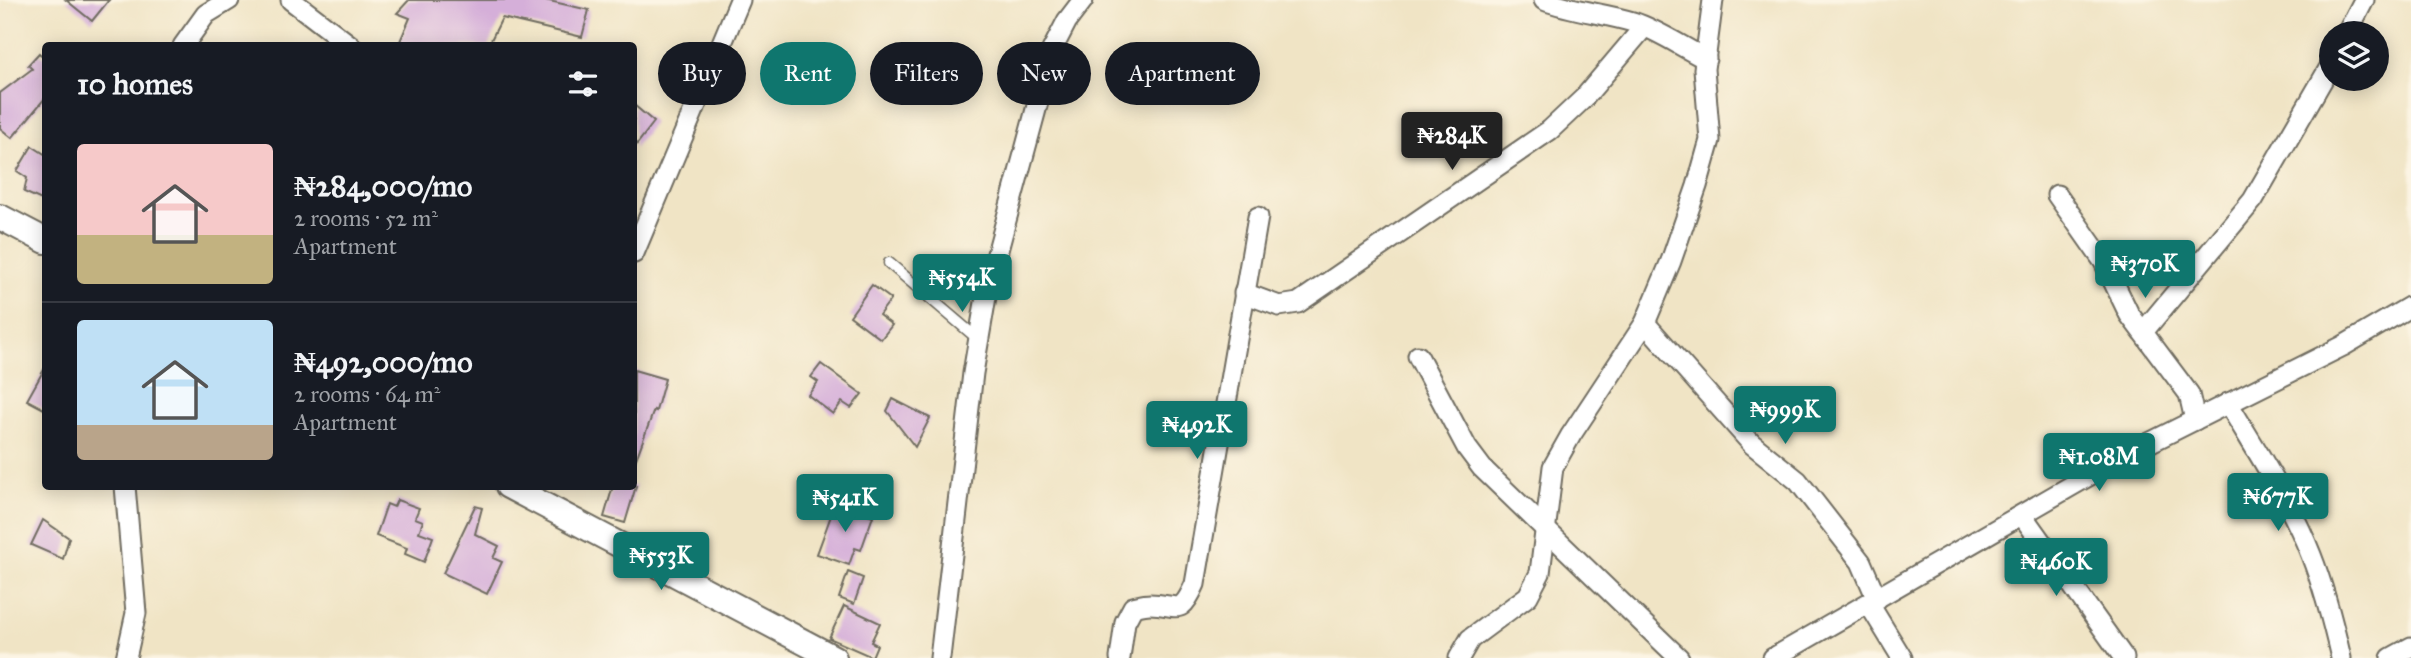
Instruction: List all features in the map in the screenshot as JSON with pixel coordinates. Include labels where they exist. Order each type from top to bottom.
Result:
[{"type":"street","points":[[185,42],[204,7],[229,0]]},
{"type":"street","points":[[291,0],[346,42]]},
{"type":"street","points":[[637,246],[740,0]]},
{"type":"street","points":[[940,658],[987,291],[1052,50],[1067,21],[1083,0]]},
{"type":"street","points":[[1544,0],[1568,9],[1602,13],[1644,27],[1706,58]]},
{"type":"street","points":[[1459,658],[1470,639],[1528,596],[1540,573],[1553,467],[1645,323],[1671,261],[1710,140],[1704,69],[1713,0]]},
{"type":"street","points":[[2353,21],[2364,0]]},
{"type":"street","points":[[1244,293],[1279,306],[1298,303],[1549,130],[1584,98],[1644,27]]},
{"type":"street","points":[[2143,332],[2253,200],[2319,86]]},
{"type":"street","points":[[2057,195],[2104,262],[2129,314],[2189,394],[2195,420]]},
{"type":"street","points":[[0,217],[42,239]]},
{"type":"street","points":[[1120,658],[1125,622],[1133,607],[1150,604],[1173,608],[1187,602],[1195,584],[1258,217]]},
{"type":"street","points":[[1773,658],[2125,455],[2343,346],[2411,306]]},
{"type":"street","points":[[1645,323],[1752,444],[1798,481],[1861,562],[1873,601],[1902,658]]},
{"type":"street","points":[[1418,356],[1467,448],[1482,468],[1679,658]]},
{"type":"street","points":[[2228,403],[2278,488],[2310,552],[2342,658]]},
{"type":"street","points":[[125,490],[136,613],[126,658]]},
{"type":"street","points":[[533,492],[834,658]]},
{"type":"street","points":[[2022,515],[2124,658]]},
{"type":"street","points":[[2391,658],[2411,647]]},
{"type":"lane","points":[[889,263],[979,339]]},
{"type":"building","points":[[66,0],[109,0],[92,21]]},
{"type":"building","points":[[409,0],[545,0],[589,10],[582,37],[502,18],[490,42],[400,42],[410,18],[397,13]]},
{"type":"building","points":[[39,53],[42,56],[42,102],[12,138],[0,128],[0,93],[32,69],[28,65]]},
{"type":"building","points":[[637,108],[654,122],[637,144]]},
{"type":"building","points":[[32,146],[42,152],[42,200],[24,192],[27,178],[17,171]]},
{"type":"building","points":[[872,285],[891,299],[879,315],[892,325],[881,339],[850,316]]},
{"type":"building","points":[[821,364],[862,394],[851,408],[842,402],[833,414],[808,395],[818,382],[811,377]]},
{"type":"building","points":[[637,371],[665,379],[656,411],[654,410],[637,457]]},
{"type":"building","points":[[42,373],[42,408],[27,400]]},
{"type":"building","points":[[893,399],[930,418],[915,447],[887,411]]},
{"type":"building","points":[[612,490],[635,490],[625,523],[604,517]]},
{"type":"building","points":[[397,500],[419,508],[415,518],[423,521],[419,532],[433,537],[424,562],[405,554],[407,548],[376,536],[387,504],[394,507]]},
{"type":"building","points":[[836,502],[873,516],[861,550],[855,548],[849,565],[817,554]]},
{"type":"building","points":[[475,506],[482,508],[475,534],[499,546],[493,558],[502,562],[487,594],[443,573]]},
{"type":"building","points":[[43,520],[69,538],[63,559],[31,545]]},
{"type":"building","points":[[848,572],[863,578],[854,604],[839,598]]},
{"type":"building","points":[[844,606],[880,623],[871,642],[877,645],[872,657],[829,638]]}]
